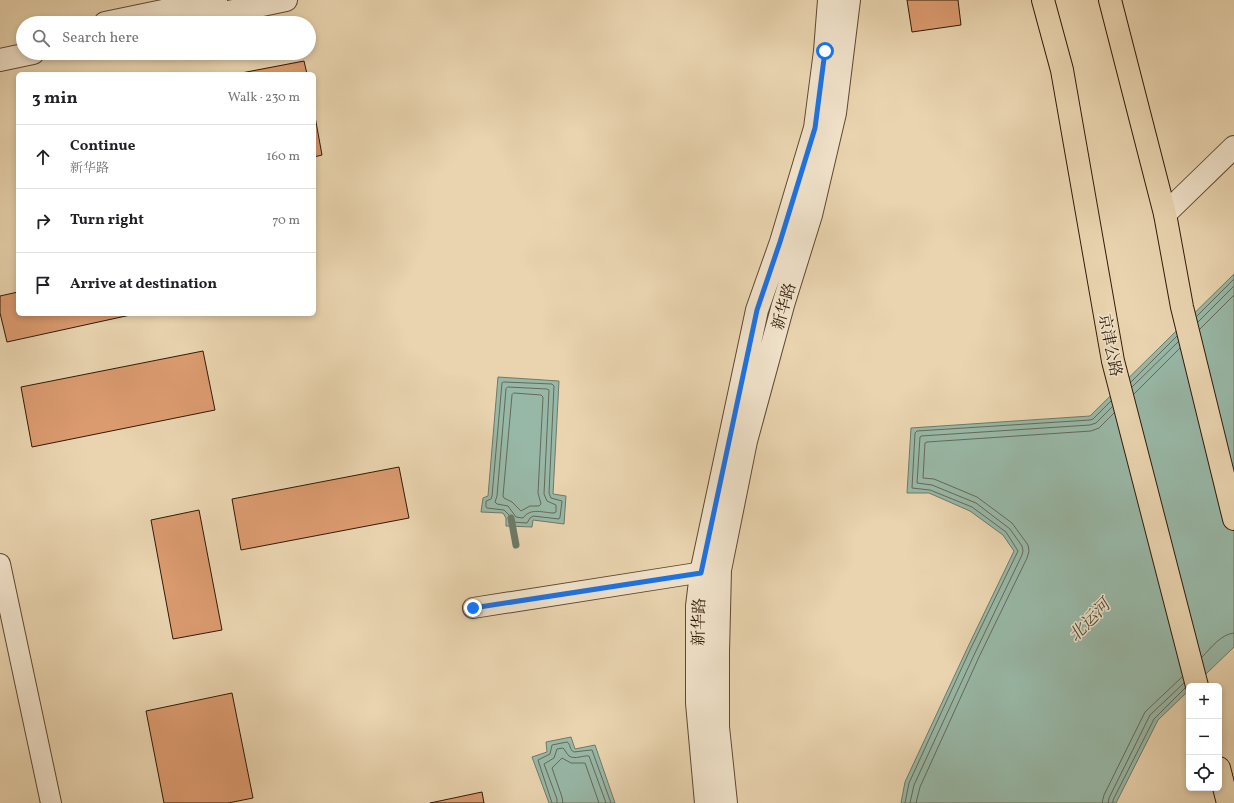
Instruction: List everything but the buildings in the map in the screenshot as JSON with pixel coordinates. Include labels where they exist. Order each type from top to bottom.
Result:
[{"type":"highway","name":"京津公路","points":[[1043,0],[1062,70],[1113,361],[1196,683]]},
{"type":"highway","points":[[1110,0],[1164,214],[1182,307],[1234,519]]},
{"type":"highway","points":[[1222,780],[1228,803]]},
{"type":"street","points":[[139,16],[216,0]]},
{"type":"street","points":[[209,16],[286,0]]},
{"type":"street","name":"新华路","points":[[726,803],[718,727],[718,652],[710,571],[757,310],[780,242],[815,128],[825,51],[829,0]]},
{"type":"street","name":"新华路","points":[[706,803],[697,703],[697,606],[710,571],[782,305],[811,215],[835,113],[849,0]]},
{"type":"street","points":[[0,45],[16,42]]},
{"type":"street","points":[[0,60],[16,57]]},
{"type":"street","points":[[1164,214],[1234,147]]},
{"type":"street","points":[[0,564],[51,803]]},
{"type":"street","points":[[473,608],[710,571]]},
{"type":"water","name":"北运河","points":[[1234,274],[1234,647],[1197,683],[1186,683],[1186,693],[1158,720],[1116,803],[901,803],[905,782],[1014,551],[1003,535],[970,511],[929,493],[907,493],[911,428],[1090,416]]},
{"type":"water","points":[[498,377],[559,381],[553,494],[566,496],[564,524],[533,520],[532,527],[506,526],[506,518],[503,513],[481,512],[483,498],[488,496]]},
{"type":"water","points":[[571,737],[575,749],[595,745],[615,803],[549,803],[532,757],[547,752],[546,742]]},
{"type":"waterway","points":[[511,518],[516,545]]},
{"type":"route","points":[[473,608],[701,573],[757,310],[780,242],[815,128],[825,51]]}]
